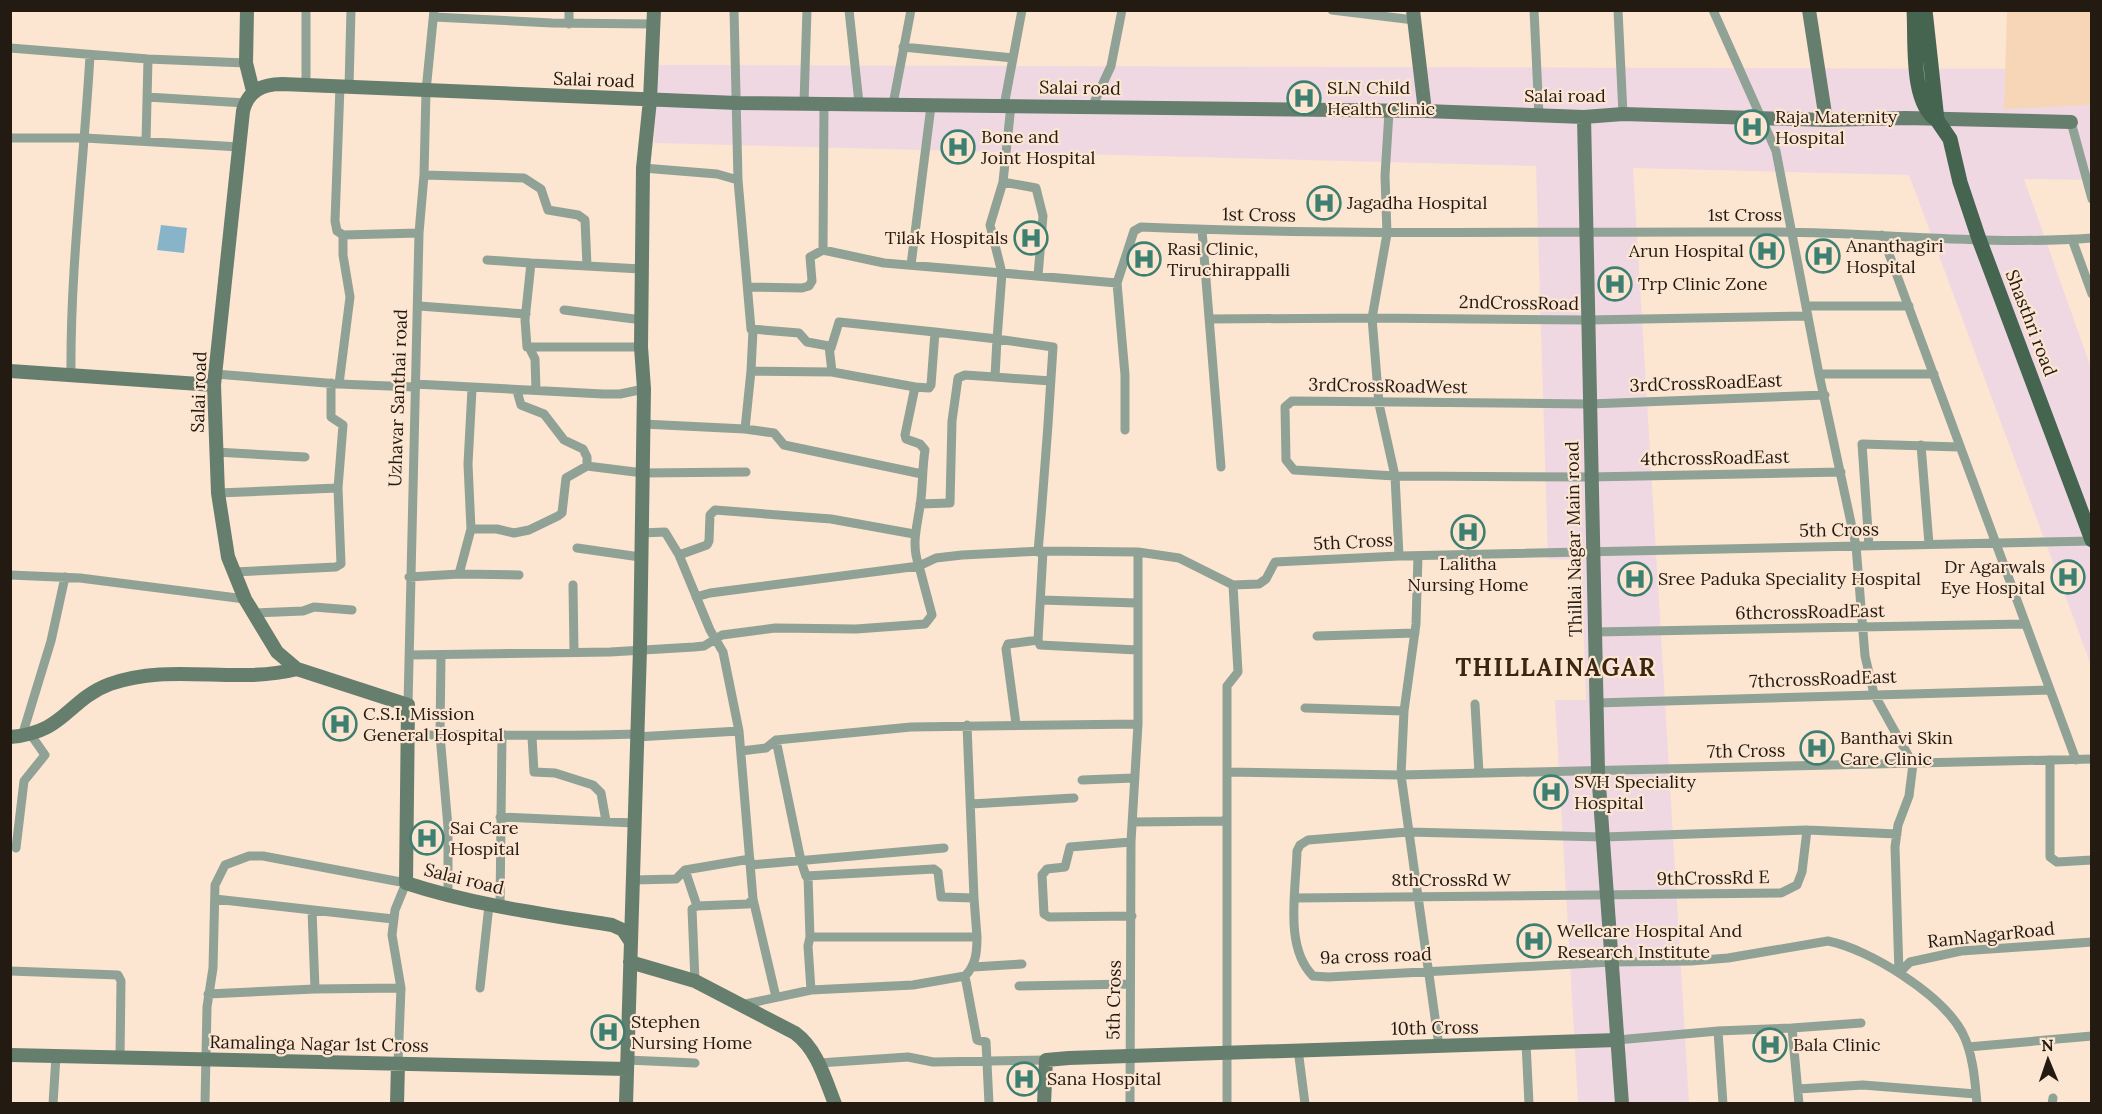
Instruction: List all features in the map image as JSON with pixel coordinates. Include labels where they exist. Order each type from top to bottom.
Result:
[{"type":"main road","points":[[1914,10],[1920,98],[1927,113],[1937,120]]},
{"type":"main road","points":[[1925,10],[1930,73],[1937,120]]},
{"type":"main road","name":"Shasthri road","points":[[1937,120],[1950,139],[1960,182],[1979,239],[2091,540]]},
{"type":"street","points":[[147,97],[249,97],[246,63],[247,10]]},
{"type":"street","points":[[306,10],[306,85]]},
{"type":"street","points":[[351,10],[335,221],[337,231],[343,235],[419,233]]},
{"type":"street","points":[[569,10],[569,24]]},
{"type":"street","points":[[734,10],[738,180],[750,328],[753,330],[745,429]]},
{"type":"street","points":[[804,102],[807,10]]},
{"type":"street","points":[[849,10],[859,103]]},
{"type":"street","points":[[893,104],[911,10]]},
{"type":"street","points":[[994,377],[1002,273],[990,225],[1003,182],[1013,58],[1022,10]]},
{"type":"street","points":[[1092,107],[1111,66],[1122,10]]},
{"type":"street","points":[[1332,10],[1414,15],[1425,111]]},
{"type":"street","points":[[1534,10],[1539,116]]},
{"type":"street","name":"Salai road","points":[[1618,10],[1623,114]]},
{"type":"street","points":[[1713,10],[1776,151],[1819,374],[1856,546],[1865,656],[1874,694],[1913,764],[1909,796],[1897,834],[1895,874],[1899,973]]},
{"type":"street","points":[[1809,10],[1826,120]]},
{"type":"street","points":[[434,14],[569,24],[653,17],[650,100],[643,168],[641,347],[644,388],[640,649],[626,1104]]},
{"type":"street","name":"Uzhavar Santhai road","points":[[408,705],[409,577],[419,233],[424,175],[426,91],[434,14]]},
{"type":"street","points":[[903,47],[1013,58]]},
{"type":"street","points":[[10,48],[90,56],[246,63]]},
{"type":"street","points":[[71,375],[73,278],[90,56]]},
{"type":"street","points":[[146,141],[148,59]]},
{"type":"street","name":"Salai road","points":[[631,942],[623,930],[612,925],[448,897],[406,883],[408,705],[297,669],[277,652],[245,599],[233,572],[224,540],[215,452],[214,379],[240,147],[249,97],[274,84],[737,103],[804,102],[1425,111],[1584,117],[1623,114],[1826,120],[2071,122]]},
{"type":"street","points":[[823,250],[824,103]]},
{"type":"street","points":[[911,265],[931,105]]},
{"type":"street","points":[[1389,112],[1385,176],[1387,234],[1372,318],[1379,404],[1395,476],[1399,556]]},
{"type":"street","name":"Thillai Nagar Main road","points":[[1584,117],[1598,771],[1622,1104]]},
{"type":"street","points":[[2071,122],[2091,199]]},
{"type":"street","points":[[10,138],[85,138],[240,147]]},
{"type":"street","points":[[643,168],[717,174],[738,180]]},
{"type":"street","points":[[424,175],[514,177],[534,183],[541,189],[548,210],[578,215],[585,220],[587,266]]},
{"type":"street","points":[[1003,182],[1036,188],[1043,216],[1038,276]]},
{"type":"street","name":"1st Cross","points":[[1117,283],[1138,228],[1387,234],[1586,231],[1791,232],[1979,239],[2091,238]]},
{"type":"street","points":[[1202,230],[1221,467]]},
{"type":"street","points":[[233,572],[340,565],[338,488],[343,425],[331,417],[350,297],[343,255],[343,235]]},
{"type":"street","points":[[1882,235],[2076,760]]},
{"type":"street","points":[[2072,239],[2091,294]]},
{"type":"street","points":[[748,287],[802,288],[809,286],[812,281],[810,257],[823,250],[911,265],[1117,283],[1125,375],[1125,430]]},
{"type":"street","points":[[488,260],[641,268]]},
{"type":"street","points":[[531,263],[526,314],[527,347],[535,359],[536,390]]},
{"type":"street","points":[[418,306],[526,314]]},
{"type":"street","points":[[1806,306],[1909,306]]},
{"type":"street","points":[[564,310],[642,320]]},
{"type":"street","name":"2ndCrossRoad","points":[[1210,319],[1588,320],[1808,316]]},
{"type":"street","points":[[832,372],[831,348],[836,325],[839,322],[1051,345],[1053,347],[1038,640],[1040,645],[1137,650]]},
{"type":"street","points":[[753,330],[799,333],[807,342],[831,348]]},
{"type":"street","points":[[751,371],[832,372],[928,388],[932,385],[935,332]]},
{"type":"street","points":[[530,349],[552,345],[641,347]]},
{"type":"street","points":[[10,370],[71,375],[620,394],[644,388]]},
{"type":"street","points":[[1819,374],[1934,374]]},
{"type":"street","points":[[920,504],[950,503],[952,420],[958,378],[965,375],[1051,381]]},
{"type":"street","points":[[410,655],[441,656],[704,646],[722,634],[775,628],[856,629],[925,624],[932,615],[915,554],[914,534],[920,504],[923,447],[905,437],[915,387]]},
{"type":"street","points":[[459,574],[471,529],[468,464],[472,389]]},
{"type":"street","points":[[517,391],[521,405],[544,414],[564,440],[583,449],[587,457],[587,466]]},
{"type":"street","name":"3rdCrossRoadEast","points":[[1589,404],[1824,395]]},
{"type":"street","name":"3rdCrossRoadWest","points":[[1395,476],[1294,470],[1286,460],[1285,407],[1289,402],[1589,404]]},
{"type":"street","points":[[643,424],[745,429],[774,433],[784,445],[922,474]]},
{"type":"street","points":[[1869,546],[1862,444],[1959,447]]},
{"type":"street","points":[[1921,445],[1929,544]]},
{"type":"street","points":[[215,452],[305,457]]},
{"type":"street","points":[[471,529],[497,529],[514,533],[529,530],[558,516],[562,513],[566,478],[587,466],[643,473],[746,472]]},
{"type":"street","name":"4thcrossRoadEast","points":[[1395,476],[1590,477],[1841,472]]},
{"type":"street","points":[[218,493],[338,488]]},
{"type":"street","points":[[679,555],[706,545],[709,541],[710,515],[715,510],[831,519],[914,534]]},
{"type":"street","points":[[641,533],[665,532],[679,555],[696,597],[723,652],[740,731],[753,899],[776,997]]},
{"type":"street","name":"5th Cross","points":[[1233,585],[1259,584],[1266,579],[1275,562],[1399,556],[2091,540]]},
{"type":"street","points":[[577,548],[640,557]]},
{"type":"street","points":[[696,597],[710,593],[919,566],[936,558],[1041,551],[1138,552],[1179,558],[1233,585],[1238,672],[1227,686],[1227,1104]]},
{"type":"street","name":"5th Cross","points":[[1130,1104],[1131,842],[1134,822],[1138,724],[1138,552]]},
{"type":"street","points":[[1418,556],[1415,633],[1404,711],[1401,775],[1439,1046]]},
{"type":"street","points":[[409,577],[459,574],[519,575]]},
{"type":"street","points":[[10,575],[65,577],[245,599]]},
{"type":"street","points":[[21,736],[51,641],[65,577]]},
{"type":"street","points":[[573,585],[574,651]]},
{"type":"street","points":[[1041,600],[1137,603]]},
{"type":"street","points":[[253,613],[303,611],[314,607],[352,610]]},
{"type":"street","name":"6thcrossRoadEast","points":[[1595,632],[2025,624]]},
{"type":"street","points":[[1317,636],[1415,633]]},
{"type":"street","points":[[1016,724],[1006,649],[1008,644],[1038,640]]},
{"type":"street","points":[[441,656],[440,735],[448,827],[448,897]]},
{"type":"street","points":[[21,736],[48,728],[99,689],[129,678],[178,673],[256,676],[297,669]]},
{"type":"street","name":"7thcrossRoadEast","points":[[1596,703],[2050,690]]},
{"type":"street","points":[[1475,704],[1479,773]]},
{"type":"street","points":[[1305,708],[1404,711]]},
{"type":"street","points":[[741,751],[766,748],[776,740],[911,727],[1138,724]]},
{"type":"street","points":[[738,1006],[811,990],[913,985],[965,976],[973,967],[977,937],[967,725]]},
{"type":"street","points":[[406,735],[502,734],[532,737],[740,731]]},
{"type":"street","points":[[480,988],[494,906],[500,817],[502,734]]},
{"type":"street","points":[[16,848],[24,781],[45,755],[21,736]]},
{"type":"street","points":[[532,737],[534,772],[555,773],[593,785],[601,793],[606,821]]},
{"type":"street","points":[[776,740],[801,861],[805,875],[808,877],[810,937],[808,946],[811,990]]},
{"type":"street","name":"7th Cross","points":[[1227,772],[1401,775],[2091,759]]},
{"type":"street","points":[[2050,760],[2050,857],[2057,862],[2091,860]]},
{"type":"street","points":[[1082,780],[1134,778]]},
{"type":"street","points":[[971,804],[1074,798]]},
{"type":"street","points":[[500,817],[634,823]]},
{"type":"street","points":[[1134,822],[1217,822],[1227,818]]},
{"type":"street","name":"9a cross road","points":[[1897,834],[1807,830],[1603,837],[1408,832],[1308,840],[1300,845],[1297,851],[1295,944],[1302,965],[1313,976],[1728,958],[1828,941],[1862,951],[1899,973],[1950,1017],[1968,1047],[1976,1099]]},
{"type":"street","name":"9thCrossRd E","points":[[1607,896],[1790,891],[1797,885],[1802,872],[1807,830]]},
{"type":"street","points":[[1131,842],[1070,847],[1065,867],[1047,869],[1042,875],[1044,914],[1049,917],[1132,916]]},
{"type":"street","points":[[633,880],[676,879],[685,870],[751,862],[801,861],[944,848]]},
{"type":"street","points":[[205,1104],[205,1059],[208,994],[213,968],[215,885],[221,870],[232,860],[263,856],[406,883],[393,920],[392,935],[401,988],[397,1104]]},
{"type":"street","points":[[808,877],[932,868],[938,872],[940,897],[974,898]]},
{"type":"street","points":[[685,870],[697,906]]},
{"type":"street","name":"8thCrossRd W","points":[[1296,898],[1607,896]]},
{"type":"street","points":[[215,899],[393,920]]},
{"type":"street","points":[[694,981],[692,911],[697,906],[744,904],[753,899]]},
{"type":"street","points":[[312,910],[315,989]]},
{"type":"street","points":[[810,937],[977,937]]},
{"type":"street","name":"RamNagarRoad","points":[[1899,973],[1910,962],[1961,951],[2091,942]]},
{"type":"street","points":[[630,962],[694,981],[738,1006],[795,1033],[808,1043],[836,1104]]},
{"type":"street","points":[[973,967],[1022,964]]},
{"type":"street","points":[[10,971],[118,975],[121,981],[120,1058]]},
{"type":"street","points":[[965,976],[977,1040],[986,1042],[985,1061],[989,1104]]},
{"type":"street","points":[[1019,986],[1130,984]]},
{"type":"street","points":[[208,994],[401,988]]},
{"type":"street","name":"10th Cross","points":[[1047,1060],[1130,1054],[1617,1040],[1718,1031],[1861,1023]]},
{"type":"street","points":[[1792,1028],[1799,1104]]},
{"type":"street","points":[[1718,1031],[1723,1104]]},
{"type":"street","points":[[1968,1047],[2091,1036]]},
{"type":"street","points":[[1526,1043],[1529,1104]]},
{"type":"street","points":[[1298,1049],[1305,1104]]},
{"type":"street","name":"Ramalinga Nagar 1st Cross","points":[[10,1055],[398,1064],[627,1065]]},
{"type":"street","points":[[53,1104],[56,1056]]},
{"type":"street","points":[[819,1063],[908,1058],[933,1062],[1047,1060],[1044,1104]]},
{"type":"street","points":[[627,1065],[695,1063]]},
{"type":"street","points":[[1798,1089],[1863,1085],[1976,1099]]},
{"type":"shaded area","points":[[2007,11],[2091,11],[2091,105],[2004,109]]},
{"type":"shaded area","points":[[656,65],[2091,69],[2091,180],[2024,179],[2091,368],[2091,665],[1909,175],[1633,168],[1689,1103],[1578,1103],[1555,700],[1586,700],[1581,560],[1548,559],[1536,166],[654,143]]},
{"type":"water","points":[[161,225],[187,228],[184,253],[157,250]]},
{"type":"place","name":"SLN Child Health Clinic","points":[[1304,98]]},
{"type":"place","name":"Raja Maternity Hospital","points":[[1752,127]]},
{"type":"place","name":"Bone and Joint Hospital","points":[[958,147]]},
{"type":"place","name":"Jagadha Hospital","points":[[1324,203]]},
{"type":"place","name":"Tilak Hospitals","points":[[1031,238]]},
{"type":"place","name":"Arun Hospital","points":[[1767,251]]},
{"type":"place","name":"Ananthagiri Hospital","points":[[1823,256]]},
{"type":"place","name":"Rasi Clinic, Tiruchirappalli","points":[[1144,259]]},
{"type":"place","name":"Trp Clinic Zone","points":[[1615,284]]},
{"type":"place","name":"Lalitha Nursing Home","points":[[1468,532]]},
{"type":"place","name":"Dr Agarwals Eye Hospital","points":[[2068,577]]},
{"type":"place","name":"Sree Paduka Speciality Hospital","points":[[1635,579]]},
{"type":"place","name":"C.S.I. Mission General Hospital","points":[[340,724]]},
{"type":"place","name":"Banthavi Skin Care Clinic","points":[[1817,748]]},
{"type":"place","name":"SVH Speciality Hospital","points":[[1551,792]]},
{"type":"place","name":"Sai Care Hospital","points":[[427,838]]},
{"type":"place","name":"Wellcare Hospital And Research Institute","points":[[1534,941]]},
{"type":"place","name":"Stephen Nursing Home","points":[[608,1032]]},
{"type":"place","name":"Bala Clinic","points":[[1770,1045]]},
{"type":"place","name":"Sana Hospital","points":[[1024,1079]]},
{"type":"district","name":"THILLAINAGAR","points":[[1556,668]]}]
